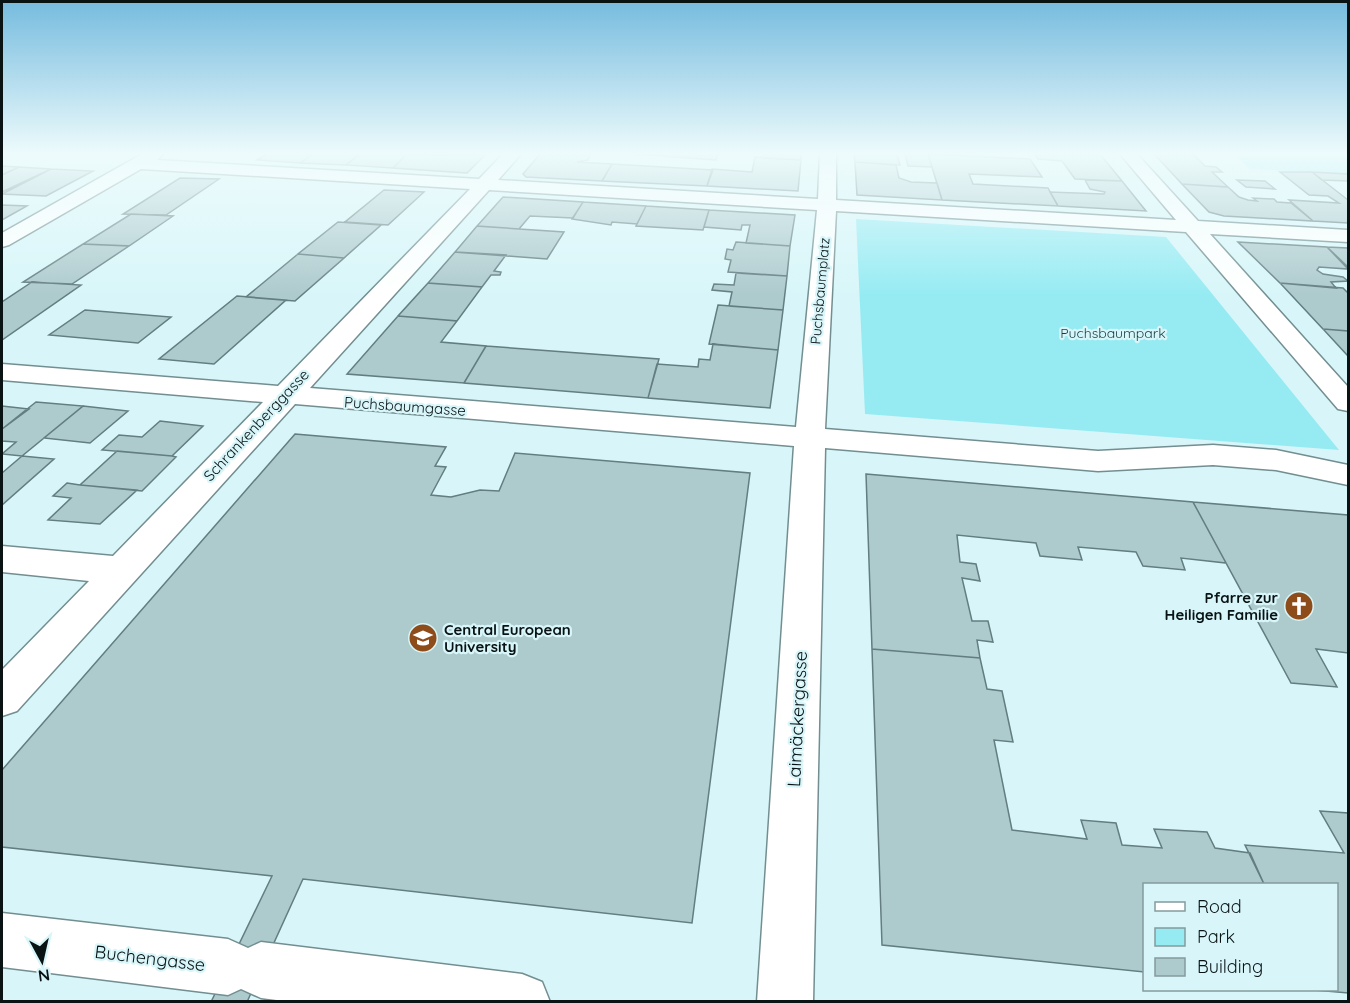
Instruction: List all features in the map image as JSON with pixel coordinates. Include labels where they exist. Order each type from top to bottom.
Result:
[{"type":"street","points":[[2,241],[73,201]]},
{"type":"street","name":"Schrankenberggasse","points":[[2,698],[468,201]]},
{"type":"street","points":[[759,201],[1348,236]]},
{"type":"street","points":[[827,201],[827,205]]},
{"type":"street","points":[[1168,201],[1348,403]]},
{"type":"street","name":"Puchsbaumplatz","points":[[810,437],[827,205]]},
{"type":"street","name":"Puchsbaumgasse","points":[[2,372],[282,397],[810,437]]},
{"type":"street","points":[[810,437],[1098,461],[1213,455],[1276,460],[1348,475]]},
{"type":"street","name":"Laimäckergasse","points":[[785,1002],[810,437]]},
{"type":"street","points":[[2,559],[120,570]]},
{"type":"street","name":"Buchengasse","points":[[2,940],[522,1002]]},
{"type":"green space","name":"Puchsbaumpark","points":[[856,219],[1166,237],[1339,450],[865,414]]},
{"type":"building","points":[[144,201],[187,201],[166,215],[123,214]]},
{"type":"building","points":[[371,201],[414,201],[388,225],[345,222]]},
{"type":"building","points":[[500,201],[583,202],[573,218],[530,216],[519,229],[477,226]]},
{"type":"building","points":[[958,201],[1055,201],[1058,206]]},
{"type":"building","points":[[1055,201],[1138,201],[1146,211],[1058,206]]},
{"type":"building","points":[[1198,201],[1276,201],[1291,203],[1313,221],[1224,216],[1209,212]]},
{"type":"building","points":[[1290,201],[1302,201],[1339,203],[1336,201],[1348,201],[1348,223],[1313,221]]},
{"type":"building","points":[[583,202],[646,206],[637,224],[612,222],[611,225],[572,219]]},
{"type":"building","points":[[2,205],[27,206],[2,220]]},
{"type":"building","points":[[646,206],[709,210],[703,230],[636,226]]},
{"type":"building","points":[[709,210],[795,215],[790,246],[746,243],[750,225],[742,225],[741,230],[704,227]]},
{"type":"building","points":[[131,214],[173,216],[129,246],[83,244]]},
{"type":"building","points":[[338,222],[381,225],[344,258],[298,254]]},
{"type":"building","points":[[477,226],[564,232],[547,259],[455,252]]},
{"type":"building","points":[[736,242],[790,246],[787,276],[728,272],[731,260],[725,259],[727,249],[733,250]]},
{"type":"building","points":[[1238,242],[1327,247],[1348,269],[1319,267],[1317,270],[1323,274],[1343,277],[1348,281],[1331,282],[1336,288],[1280,283]]},
{"type":"building","points":[[83,244],[129,246],[72,284],[23,282]]},
{"type":"building","points":[[1327,247],[1348,248],[1348,267]]},
{"type":"building","points":[[455,252],[506,255],[494,271],[501,272],[500,275],[491,275],[482,287],[428,283]]},
{"type":"building","points":[[298,254],[344,258],[295,301],[246,297]]},
{"type":"building","points":[[736,273],[787,276],[783,310],[729,306],[732,292],[712,290],[714,284],[734,285]]},
{"type":"building","points":[[32,282],[81,285],[2,340],[2,302]]},
{"type":"building","points":[[428,283],[482,287],[457,321],[398,316]]},
{"type":"building","points":[[1280,283],[1343,288],[1348,293],[1348,331],[1323,329]]},
{"type":"building","points":[[237,296],[286,300],[214,364],[159,359]]},
{"type":"building","points":[[718,305],[783,310],[778,350],[709,344]]},
{"type":"building","points":[[85,310],[171,317],[138,343],[49,335]]},
{"type":"building","points":[[398,316],[457,321],[441,342],[486,346],[464,383],[347,374]]},
{"type":"building","points":[[1323,329],[1348,331],[1348,356]]},
{"type":"building","points":[[713,344],[778,350],[770,408],[648,398],[657,364],[698,367],[699,359],[710,360]]},
{"type":"building","points":[[486,346],[659,359],[648,398],[464,383]]},
{"type":"building","points":[[36,402],[83,406],[22,456],[2,454],[16,442],[2,441],[2,429]]},
{"type":"building","points":[[2,406],[29,409],[2,429]]},
{"type":"building","points":[[83,406],[128,411],[90,443],[44,438]]},
{"type":"building","points":[[160,421],[203,426],[172,456],[102,450],[119,435],[142,437]]},
{"type":"building","name":"Central European University","points":[[295,434],[446,447],[435,466],[446,467],[431,495],[451,497],[480,490],[499,491],[515,453],[750,473],[692,923],[303,879],[247,1002],[211,1002],[272,876],[2,847],[2,770]]},
{"type":"building","points":[[117,451],[176,457],[142,491],[80,485]]},
{"type":"building","points":[[22,456],[54,459],[2,505],[2,473]]},
{"type":"building","points":[[866,474],[1193,502],[1226,563],[1181,558],[1185,570],[1143,566],[1136,552],[1078,547],[1082,560],[1040,556],[1036,543],[957,535],[960,562],[976,564],[980,581],[962,578],[972,621],[988,621],[993,642],[977,640],[980,658],[872,649]]},
{"type":"building","points":[[67,483],[137,490],[100,524],[48,520],[71,498],[53,496]]},
{"type":"building","name":"Pfarre zur Heiligen Familie","points":[[1193,502],[1348,515],[1348,653],[1316,649],[1337,687],[1291,683]]},
{"type":"building","points":[[872,649],[980,658],[987,689],[1002,691],[1013,742],[994,740],[1012,830],[1087,839],[1081,820],[1116,823],[1122,845],[1162,848],[1154,829],[1207,832],[1215,848],[1250,853],[1264,883],[1143,883],[1143,972],[882,945]]},
{"type":"building","points":[[1320,811],[1348,813],[1348,993],[1325,991],[1338,991],[1338,883],[1264,883],[1245,845],[1344,853]]},
{"type":"place","name":"Pfarre zur Heiligen Familie","points":[[1299,606]]},
{"type":"place","name":"Central European University","points":[[423,638]]}]
